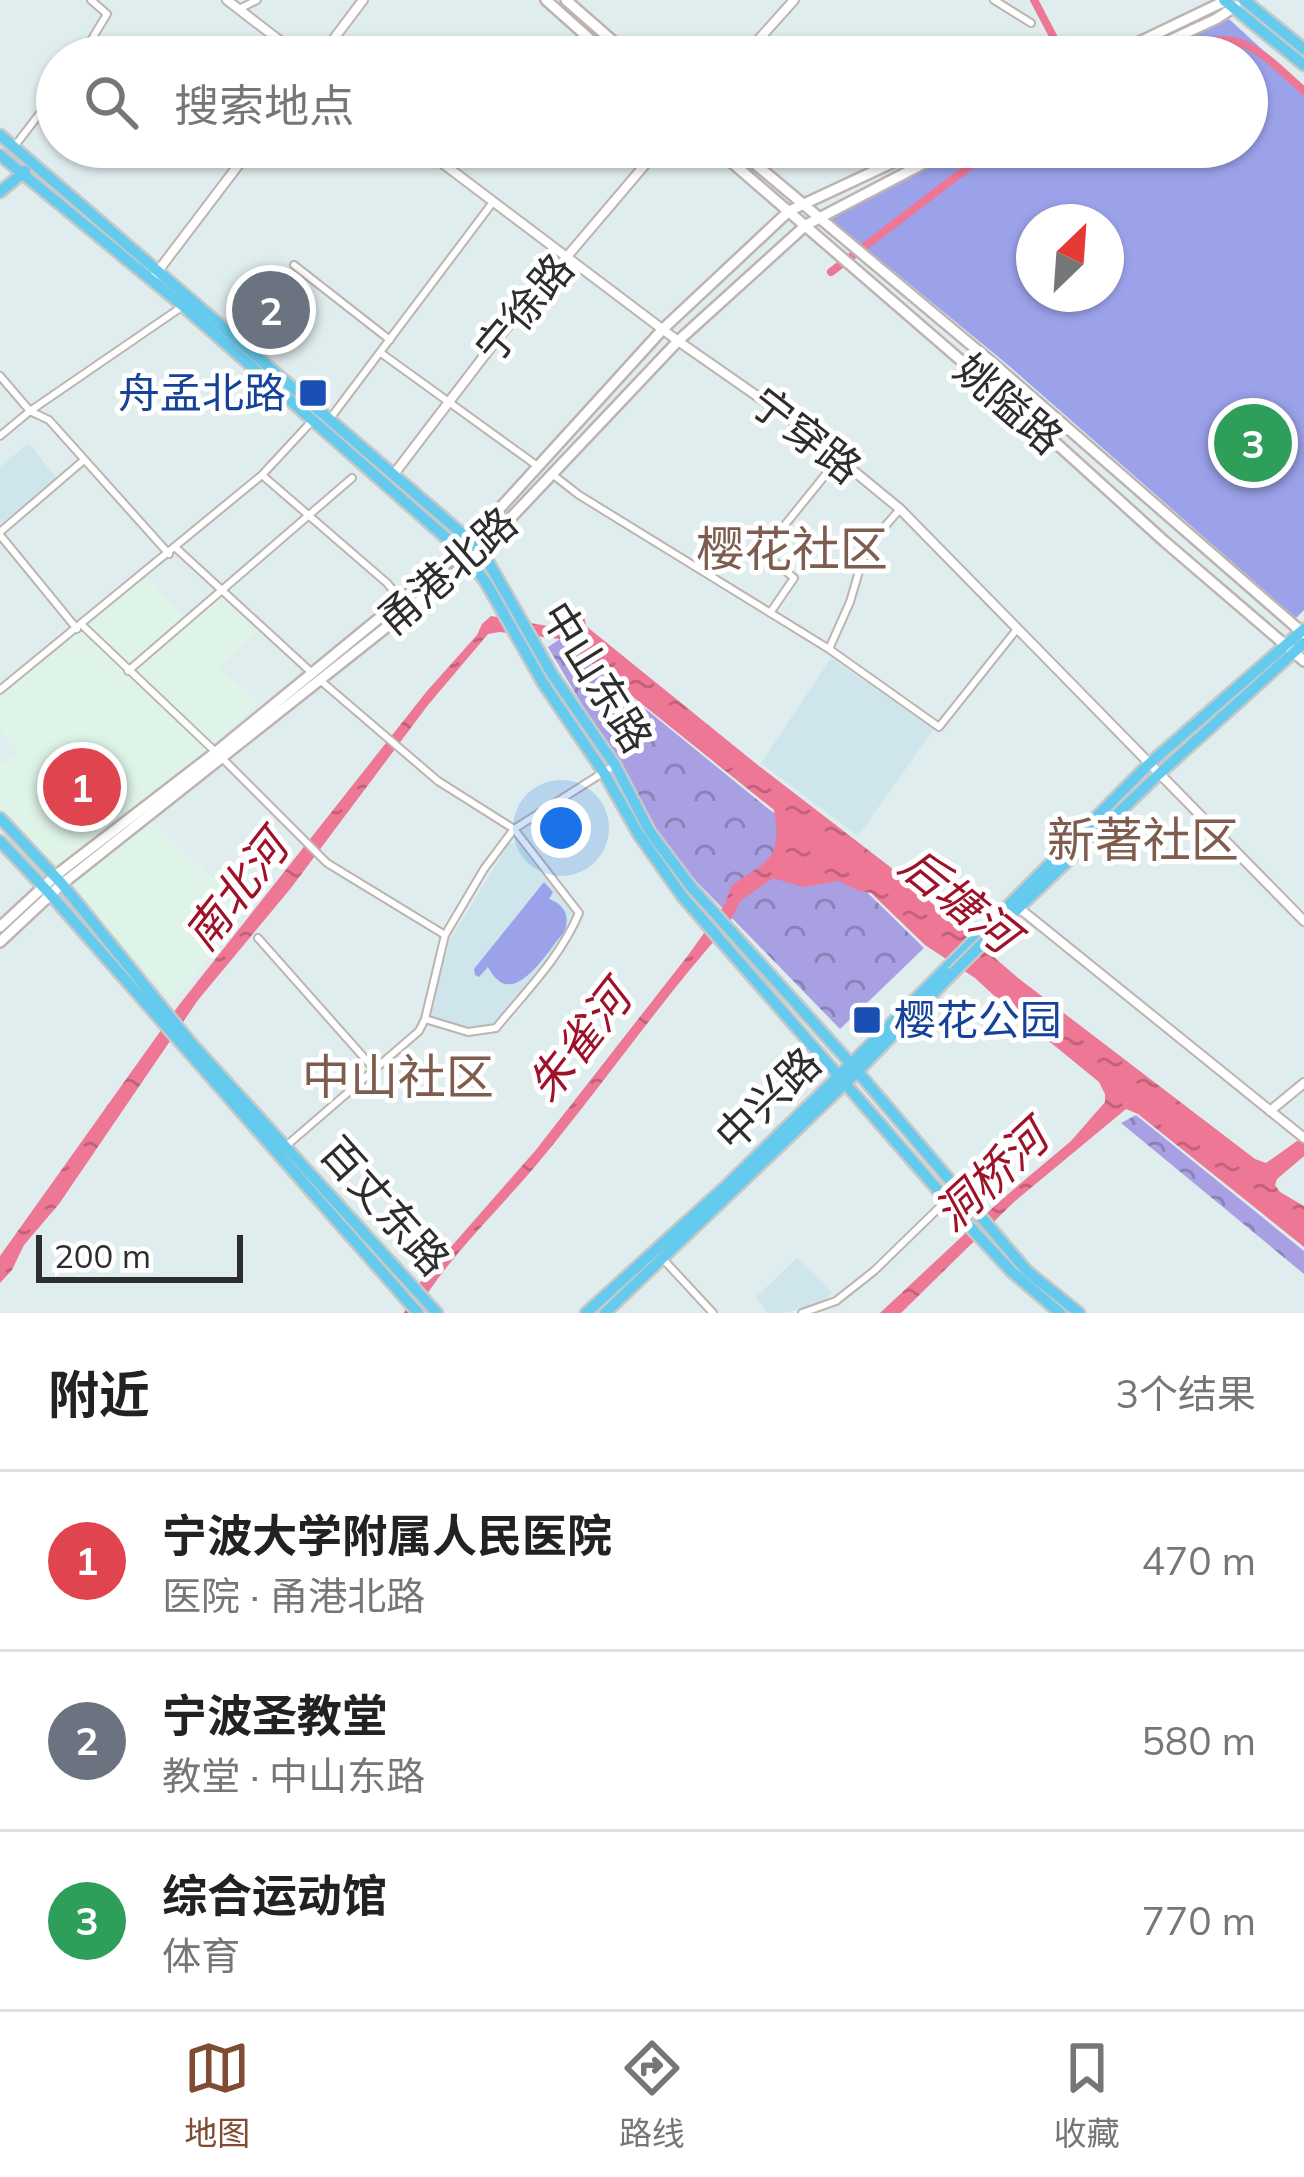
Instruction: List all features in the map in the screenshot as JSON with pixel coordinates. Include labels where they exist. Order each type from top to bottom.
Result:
[{"type":"main road","points":[[546,0],[586,36]]},
{"type":"main road","points":[[566,0],[607,36]]},
{"type":"main road","points":[[1235,1],[1304,49]]},
{"type":"main road","points":[[1156,36],[1235,1]]},
{"type":"main road","points":[[1179,36],[1216,19],[1235,1]]},
{"type":"main road","points":[[1235,1],[1304,65]]},
{"type":"main road","name":"中山东路","points":[[0,135],[36,167]]},
{"type":"main road","name":"中山东路","points":[[0,155],[155,275],[183,306],[461,550],[485,580],[543,683],[610,769]]},
{"type":"main road","points":[[0,192],[32,163]]},
{"type":"main road","name":"中山东路","points":[[37,168],[155,275],[482,550],[610,769],[726,947],[970,1227],[1079,1313]]},
{"type":"main road","name":"姚隘路","points":[[739,168],[1304,662]]},
{"type":"main road","name":"姚隘路","points":[[760,168],[995,365],[1303,634]]},
{"type":"main road","name":"甬港北路","points":[[46,891],[316,676],[461,550],[663,329],[789,211],[880,168]]},
{"type":"main road","name":"甬港北路","points":[[316,676],[482,550],[678,341],[806,225],[914,168]]},
{"type":"main road","name":"中兴路","points":[[990,931],[1303,634]]},
{"type":"main road","name":"中兴路","points":[[586,1313],[854,1068],[1149,764],[1289,649]]},
{"type":"main road","name":"百丈东路","points":[[0,818],[58,880],[185,1042],[428,1310]]},
{"type":"main road","name":"百丈东路","points":[[0,842],[160,1012]]},
{"type":"main road","points":[[0,928],[46,891]]},
{"type":"main road","points":[[0,942],[46,891]]},
{"type":"main road","name":"中山东路","points":[[709,917],[734,935],[854,1068],[979,1215],[1011,1270],[1060,1313]]},
{"type":"main road","name":"百丈东路","points":[[185,1042],[286,1146],[406,1288]]},
{"type":"main road","name":"中兴路","points":[[604,1313],[841,1079]]},
{"type":"street","points":[[91,0],[107,14],[94,36]]},
{"type":"street","points":[[227,0],[274,36]]},
{"type":"street","points":[[239,9],[257,0]]},
{"type":"street","points":[[336,36],[363,0]]},
{"type":"street","points":[[761,36],[794,0]]},
{"type":"street","points":[[994,0],[1030,23]]},
{"type":"street","points":[[14,148],[36,119]]},
{"type":"street","points":[[155,275],[236,168]]},
{"type":"street","name":"宁穿路","points":[[449,168],[678,341],[794,421],[900,509],[1304,921]]},
{"type":"street","name":"宁徐路","points":[[394,474],[497,339],[643,168]]},
{"type":"street","points":[[329,420],[493,201]]},
{"type":"street","points":[[294,266],[390,340]]},
{"type":"street","points":[[0,436],[183,306]]},
{"type":"street","points":[[381,353],[536,466]]},
{"type":"street","points":[[0,376],[30,411],[49,420],[172,551],[222,590],[398,749],[438,781],[514,829],[579,913],[569,937],[496,1028],[468,1032],[425,1019]]},
{"type":"street","points":[[0,689],[262,476],[313,420]]},
{"type":"street","points":[[770,613],[794,578],[764,552],[839,458]]},
{"type":"street","points":[[85,460],[0,533],[80,627],[327,863],[445,935]]},
{"type":"street","points":[[552,473],[579,495],[829,649],[939,727],[1018,628]]},
{"type":"street","points":[[262,476],[387,583],[401,601]]},
{"type":"street","points":[[128,670],[352,478]]},
{"type":"street","points":[[829,649],[862,561],[900,509]]},
{"type":"street","points":[[286,1146],[419,1031],[445,935],[484,868],[514,829],[610,769]]},
{"type":"street","points":[[1019,908],[1302,1137]]},
{"type":"street","points":[[258,938],[376,1070]]},
{"type":"street","points":[[1270,1111],[1304,1083]]},
{"type":"street","points":[[802,1313],[836,1301],[947,1200]]},
{"type":"street","points":[[661,1258],[712,1313]]},
{"type":"shaded area","points":[[1229,19],[1247,36],[1195,36]]},
{"type":"shaded area","points":[[1268,55],[1304,88],[1304,610],[1296,618],[1008,365],[828,217],[927,168],[1268,168]]},
{"type":"shaded area","points":[[29,443],[57,479],[0,524],[0,467]]},
{"type":"shaded area","points":[[146,575],[188,622],[218,594],[258,631],[218,667],[259,703],[139,809],[247,911],[173,1002],[0,808],[0,765],[19,751],[0,729],[0,694]]},
{"type":"shaded area","points":[[831,658],[934,729],[858,836],[761,763]]},
{"type":"shaded area","points":[[513,843],[574,917],[537,979],[496,1026],[467,1029],[428,1017],[450,940]]},
{"type":"shaded area","points":[[544,882],[553,892],[549,899],[565,912],[564,932],[518,982],[497,980],[488,967],[479,977],[475,975],[474,969]]},
{"type":"shaded area","points":[[797,1258],[832,1293],[823,1301],[786,1313],[767,1313],[756,1297]]},
{"type":"green space","name":"樱花公园","points":[[560,639],[822,848],[924,948],[840,1029],[696,881],[659,835],[548,647]]},
{"type":"green space","points":[[1136,1115],[1304,1251],[1304,1274],[1121,1123]]},
{"type":"water","points":[[580,611],[586,626],[889,866],[1018,978],[1255,1159],[1266,1163],[1304,1136],[1304,1156],[1275,1185],[1304,1206],[1304,1247],[1126,1109],[1014,1202],[901,1313],[880,1313],[1071,1141],[1105,1102],[1105,1094],[1099,1082],[975,978],[925,945],[871,893],[839,881],[803,887],[773,878],[740,901],[729,924],[538,1163],[457,1254],[415,1313],[404,1313],[421,1281],[535,1151],[689,954],[725,904],[732,885],[770,857],[776,839],[774,810],[561,639],[499,632],[488,634],[428,705],[291,888],[198,1000],[0,1283],[0,1256],[179,1005],[482,624],[491,616],[553,627]]},
{"type":"waterway","points":[[1034,0],[1053,36]]},
{"type":"waterway","points":[[1268,59],[1304,91]]},
{"type":"waterway","points":[[831,272],[967,168]]},
{"type":"place","name":"宁波圣教堂","points":[[271,310]]},
{"type":"place","name":"舟孟北路","points":[[313,393]]},
{"type":"place","name":"综合运动馆","points":[[1253,443]]},
{"type":"place","name":"宁波大学附属人民医院","points":[[82,787]]},
{"type":"place","name":"樱花公园","points":[[867,1020]]},
{"type":"district","name":"樱花社区","points":[[792,549]]},
{"type":"district","name":"新著社区","points":[[1143,840]]},
{"type":"district","name":"中山社区","points":[[398,1077]]},
{"type":"water label","name":"南北河","points":[[236,891]]},
{"type":"water label","name":"后塘河","points":[[959,900]]},
{"type":"water label","name":"朱雀河","points":[[579,1042]]},
{"type":"water label","name":"洞桥河","points":[[991,1176]]}]
